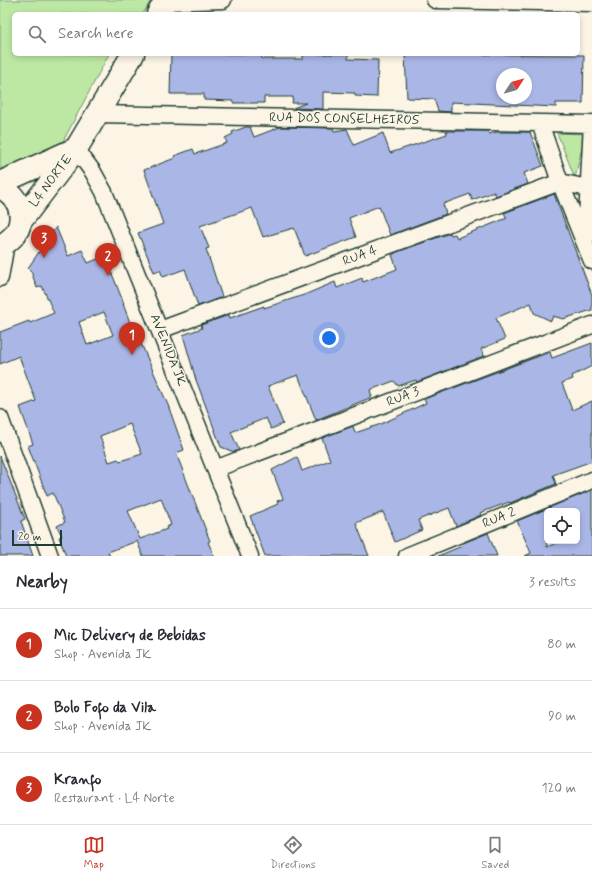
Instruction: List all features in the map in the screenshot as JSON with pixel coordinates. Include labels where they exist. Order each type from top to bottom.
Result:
[{"type":"street","points":[[163,5],[223,0]]},
{"type":"street","points":[[435,0],[592,3]]},
{"type":"street","points":[[76,149],[132,56]]},
{"type":"street","name":"RUA DOS CONSELHEIROS","points":[[97,114],[592,123]]},
{"type":"street","points":[[540,123],[560,182],[592,261]]},
{"type":"street","points":[[586,244],[590,189],[592,123]]},
{"type":"street","name":"L4 NORTE","points":[[0,183],[76,149]]},
{"type":"street","name":"L4 NORTE","points":[[3,244],[14,236],[20,222],[76,149]]},
{"type":"street","name":"AVENIDA JK","points":[[76,149],[93,172],[104,192],[250,556]]},
{"type":"street","points":[[560,182],[590,189]]},
{"type":"street","name":"RUA 4","points":[[160,330],[560,182]]},
{"type":"street","points":[[0,187],[15,198],[20,210],[20,222]]},
{"type":"street","points":[[0,278],[3,244]]},
{"type":"street","name":"RUA 3","points":[[214,469],[592,325]]},
{"type":"street","points":[[0,418],[50,556]]},
{"type":"street","name":"RUA 2","points":[[407,556],[592,480]]},
{"type":"green space","points":[[0,0],[151,0],[144,12],[12,12],[12,56],[108,56],[61,145],[12,170],[0,168]]},
{"type":"green space","points":[[557,133],[585,134],[575,178]]},
{"type":"building","points":[[584,55],[583,103],[556,103],[556,107],[451,102],[451,112],[438,111],[434,99],[407,98],[405,56]]},
{"type":"building","points":[[171,56],[262,56],[262,59],[303,59],[303,56],[348,56],[348,59],[378,60],[377,97],[355,96],[355,93],[323,92],[323,109],[293,108],[306,103],[292,103],[293,97],[264,97],[264,103],[233,103],[233,101],[204,100],[204,94],[170,94]]},
{"type":"building","points":[[250,127],[254,137],[280,127],[333,128],[334,131],[347,129],[354,145],[383,133],[390,153],[447,134],[446,131],[487,131],[489,134],[496,132],[530,132],[543,166],[524,173],[528,184],[496,196],[494,192],[472,200],[470,194],[443,204],[446,214],[390,235],[379,206],[349,218],[356,237],[305,256],[294,228],[263,237],[252,208],[200,226],[209,248],[206,249],[222,297],[198,306],[185,269],[163,277],[160,270],[154,272],[138,233],[163,224],[144,170],[193,149],[195,154],[227,143],[225,138],[233,134],[232,132]]},
{"type":"building","points":[[554,194],[592,295],[592,310],[563,319],[553,316],[551,321],[534,313],[531,303],[496,318],[505,339],[481,349],[484,356],[417,382],[416,380],[398,386],[394,381],[370,390],[372,397],[316,420],[298,375],[268,386],[283,424],[271,429],[266,418],[231,432],[239,450],[234,452],[221,447],[196,380],[183,335],[202,328],[201,325],[229,315],[230,318],[264,306],[264,308],[304,295],[335,282],[337,288],[362,278],[363,282],[397,269],[392,255],[397,252],[450,233],[451,235],[455,234],[457,238],[507,218],[504,213]]},
{"type":"building","points":[[56,227],[68,256],[82,250],[88,263],[105,256],[134,333],[136,332],[168,405],[184,450],[176,453],[210,541],[208,542],[214,556],[143,556],[137,541],[108,552],[110,556],[66,556],[59,537],[62,536],[57,526],[65,522],[53,493],[47,496],[28,446],[33,444],[20,407],[36,401],[19,356],[0,364],[0,332],[29,321],[30,323],[54,313],[42,286],[37,288],[31,271],[28,268]],"holes":[[[104,312],[113,335],[87,345],[79,322]],[[130,424],[142,454],[120,461],[118,459],[109,462],[100,436]],[[161,498],[171,525],[166,527],[167,529],[140,539],[128,511]]]},
{"type":"building","points":[[592,343],[592,366],[572,376],[573,379],[562,383],[572,410],[592,401],[592,461],[553,475],[556,484],[510,503],[509,502],[480,513],[481,515],[456,526],[449,508],[418,520],[422,530],[395,542],[383,512],[356,523],[369,556],[265,556],[250,516],[278,504],[277,501],[283,499],[272,470],[297,457],[302,471],[330,460],[322,438],[353,426],[355,433],[381,424],[426,403],[424,399],[550,352],[552,358]]},
{"type":"building","points":[[0,456],[25,519],[21,521],[33,556],[0,556]]},
{"type":"building","points":[[592,490],[592,556],[525,556],[531,553],[517,521],[544,510],[544,544],[547,544],[547,547],[554,544],[580,544],[580,508],[548,508]]},
{"type":"building","points":[[488,533],[497,556],[438,556],[462,546],[463,543]]},
{"type":"place","name":"Kranfo","points":[[44,258]]},
{"type":"place","name":"Bolo Fofo da Vila","points":[[108,276]]},
{"type":"place","name":"Mic Delivery de Bebidas","points":[[132,355]]}]
